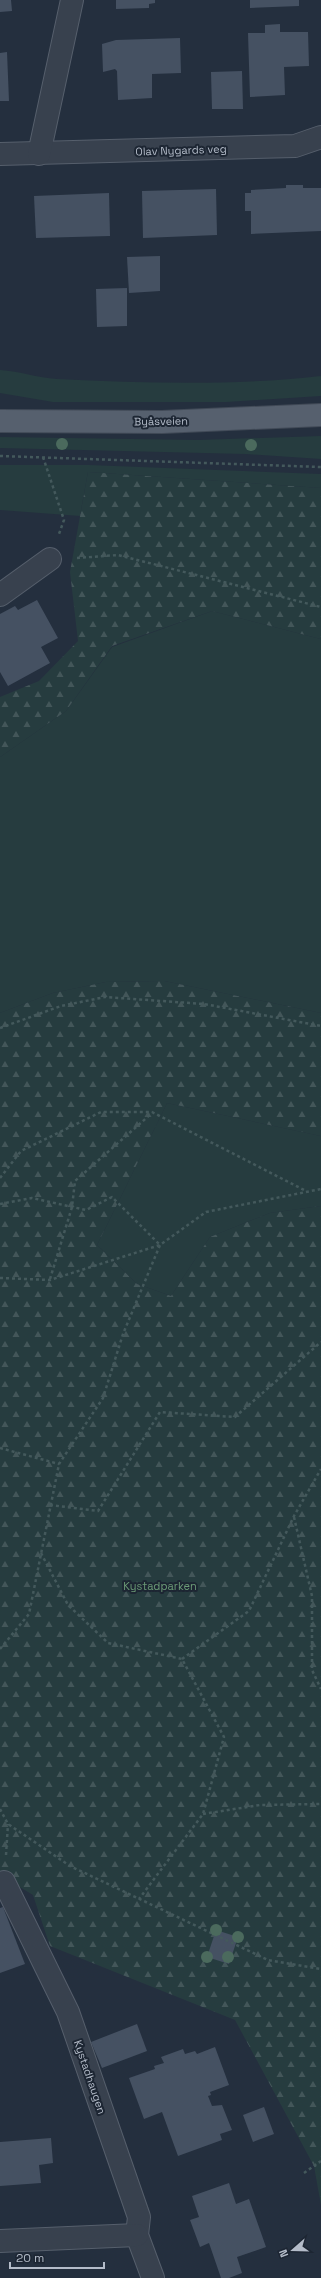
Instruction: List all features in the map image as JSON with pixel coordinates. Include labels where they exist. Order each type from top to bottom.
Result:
[{"type":"main road","name":"Byåsveien","points":[[0,421],[162,422],[321,415]]},
{"type":"street","points":[[39,154],[72,0]]},
{"type":"street","name":"Olav Nygards veg","points":[[0,154],[295,146],[321,137]]},
{"type":"street","points":[[0,595],[50,559]]},
{"type":"street","name":"Kystadhaugen","points":[[4,1882],[68,2012],[140,2217],[137,2235],[153,2278]]},
{"type":"street","points":[[0,2241],[137,2235]]},
{"type":"path","points":[[0,456],[321,467]]},
{"type":"path","points":[[43,457],[64,520],[50,559],[118,556],[321,607]]},
{"type":"path","points":[[0,1028],[62,1006],[105,997],[204,1004],[321,1026]]},
{"type":"path","points":[[0,1178],[20,1151],[102,1112],[152,1112],[306,1191]]},
{"type":"path","points":[[50,1280],[72,1207],[75,1181],[152,1112]]},
{"type":"path","points":[[0,1278],[50,1280],[160,1245],[206,1212],[321,1189]]},
{"type":"path","points":[[0,1204],[32,1198],[86,1210],[112,1198],[160,1245]]},
{"type":"path","points":[[0,1649],[29,1614],[59,1464],[103,1398],[123,1334],[160,1245]]},
{"type":"path","points":[[50,1505],[98,1511],[160,1412],[235,1417],[321,1342]]},
{"type":"path","points":[[0,1448],[59,1464]]},
{"type":"path","points":[[40,1553],[68,1605],[108,1643],[182,1659],[249,1611],[294,1516],[321,1470]]},
{"type":"path","points":[[294,1516],[312,1596],[312,1670],[321,1689]]},
{"type":"path","points":[[139,1899],[203,1814],[224,1737],[182,1659]]},
{"type":"path","points":[[203,1814],[260,1805],[321,1804]]},
{"type":"path","points":[[0,1810],[8,1824],[70,1866],[268,1960],[321,1970]]},
{"type":"path","points":[[304,2173],[321,2161]]},
{"type":"green space","points":[[0,370],[57,379],[123,382],[189,383],[255,381],[321,376],[321,396],[226,402],[53,402],[0,393]]},
{"type":"green space","points":[[321,436],[321,459],[245,454],[0,448],[0,437],[198,440]]},
{"type":"green space","points":[[0,465],[89,465],[321,474],[321,488],[88,472],[80,516],[0,510]]},
{"type":"green space","points":[[88,472],[321,488],[321,639],[212,611],[112,646],[66,711],[0,757],[0,697],[39,681],[78,641],[70,572]]},
{"type":"green space","points":[[212,611],[321,639],[321,1013],[164,981],[106,982],[53,993],[0,1013],[0,757],[66,711],[112,647]]},
{"type":"green space","name":"Kystadparken","points":[[164,981],[321,1013],[321,1136],[167,1103],[97,1245],[137,1284],[171,1296],[210,1237],[270,1213],[321,1206],[321,2205],[314,2166],[235,2020],[50,1946],[33,1895],[0,1875],[0,1013],[53,993],[106,982]]},
{"type":"green space","points":[[167,1103],[321,1136],[321,1206],[270,1213],[210,1237],[171,1296],[137,1284],[97,1245]]},
{"type":"building","points":[[0,0],[11,0],[12,11],[0,12]]},
{"type":"building","points":[[116,0],[155,0],[155,3],[149,4],[149,8],[116,9]]},
{"type":"building","points":[[250,0],[299,0],[299,6],[250,8]]},
{"type":"building","points":[[280,24],[280,32],[308,32],[309,66],[284,67],[285,95],[250,97],[248,33],[265,33],[265,25]]},
{"type":"building","points":[[180,38],[181,73],[152,74],[152,98],[118,100],[117,71],[115,69],[103,72],[102,44],[116,40]]},
{"type":"building","points":[[7,52],[9,101],[0,101],[0,53]]},
{"type":"building","points":[[242,71],[243,109],[212,109],[211,72]]},
{"type":"building","points":[[286,185],[303,185],[303,188],[321,188],[321,231],[251,234],[251,211],[245,211],[245,193],[251,193],[251,190],[286,188]]},
{"type":"building","points":[[216,189],[217,235],[143,238],[142,191]]},
{"type":"building","points":[[109,193],[110,236],[36,238],[34,196]]},
{"type":"building","points":[[160,256],[160,291],[129,293],[127,257]]},
{"type":"building","points":[[127,288],[127,326],[97,327],[96,289]]},
{"type":"building","points":[[37,600],[58,638],[41,647],[50,663],[8,686],[0,672],[0,614],[15,606],[18,610]]},
{"type":"building","points":[[3,1907],[25,1964],[0,1973],[0,1908]]},
{"type":"building","points":[[216,1930],[238,1937],[229,1964],[207,1957]]},
{"type":"building","points":[[137,2024],[147,2051],[102,2068],[91,2042]]},
{"type":"building","points":[[215,2047],[229,2085],[210,2092],[211,2095],[208,2096],[212,2106],[222,2105],[232,2130],[220,2134],[222,2140],[178,2156],[162,2112],[144,2119],[129,2078],[155,2069],[154,2066],[164,2063],[161,2057],[183,2049],[185,2054],[195,2051],[197,2054]]},
{"type":"building","points":[[264,2107],[274,2134],[253,2142],[243,2115]]},
{"type":"building","points":[[51,2138],[53,2163],[39,2165],[41,2183],[0,2186],[0,2142]]},
{"type":"building","points":[[229,2183],[236,2204],[249,2199],[266,2247],[237,2257],[242,2273],[229,2278],[221,2278],[209,2243],[200,2247],[190,2220],[199,2217],[192,2196]]}]
